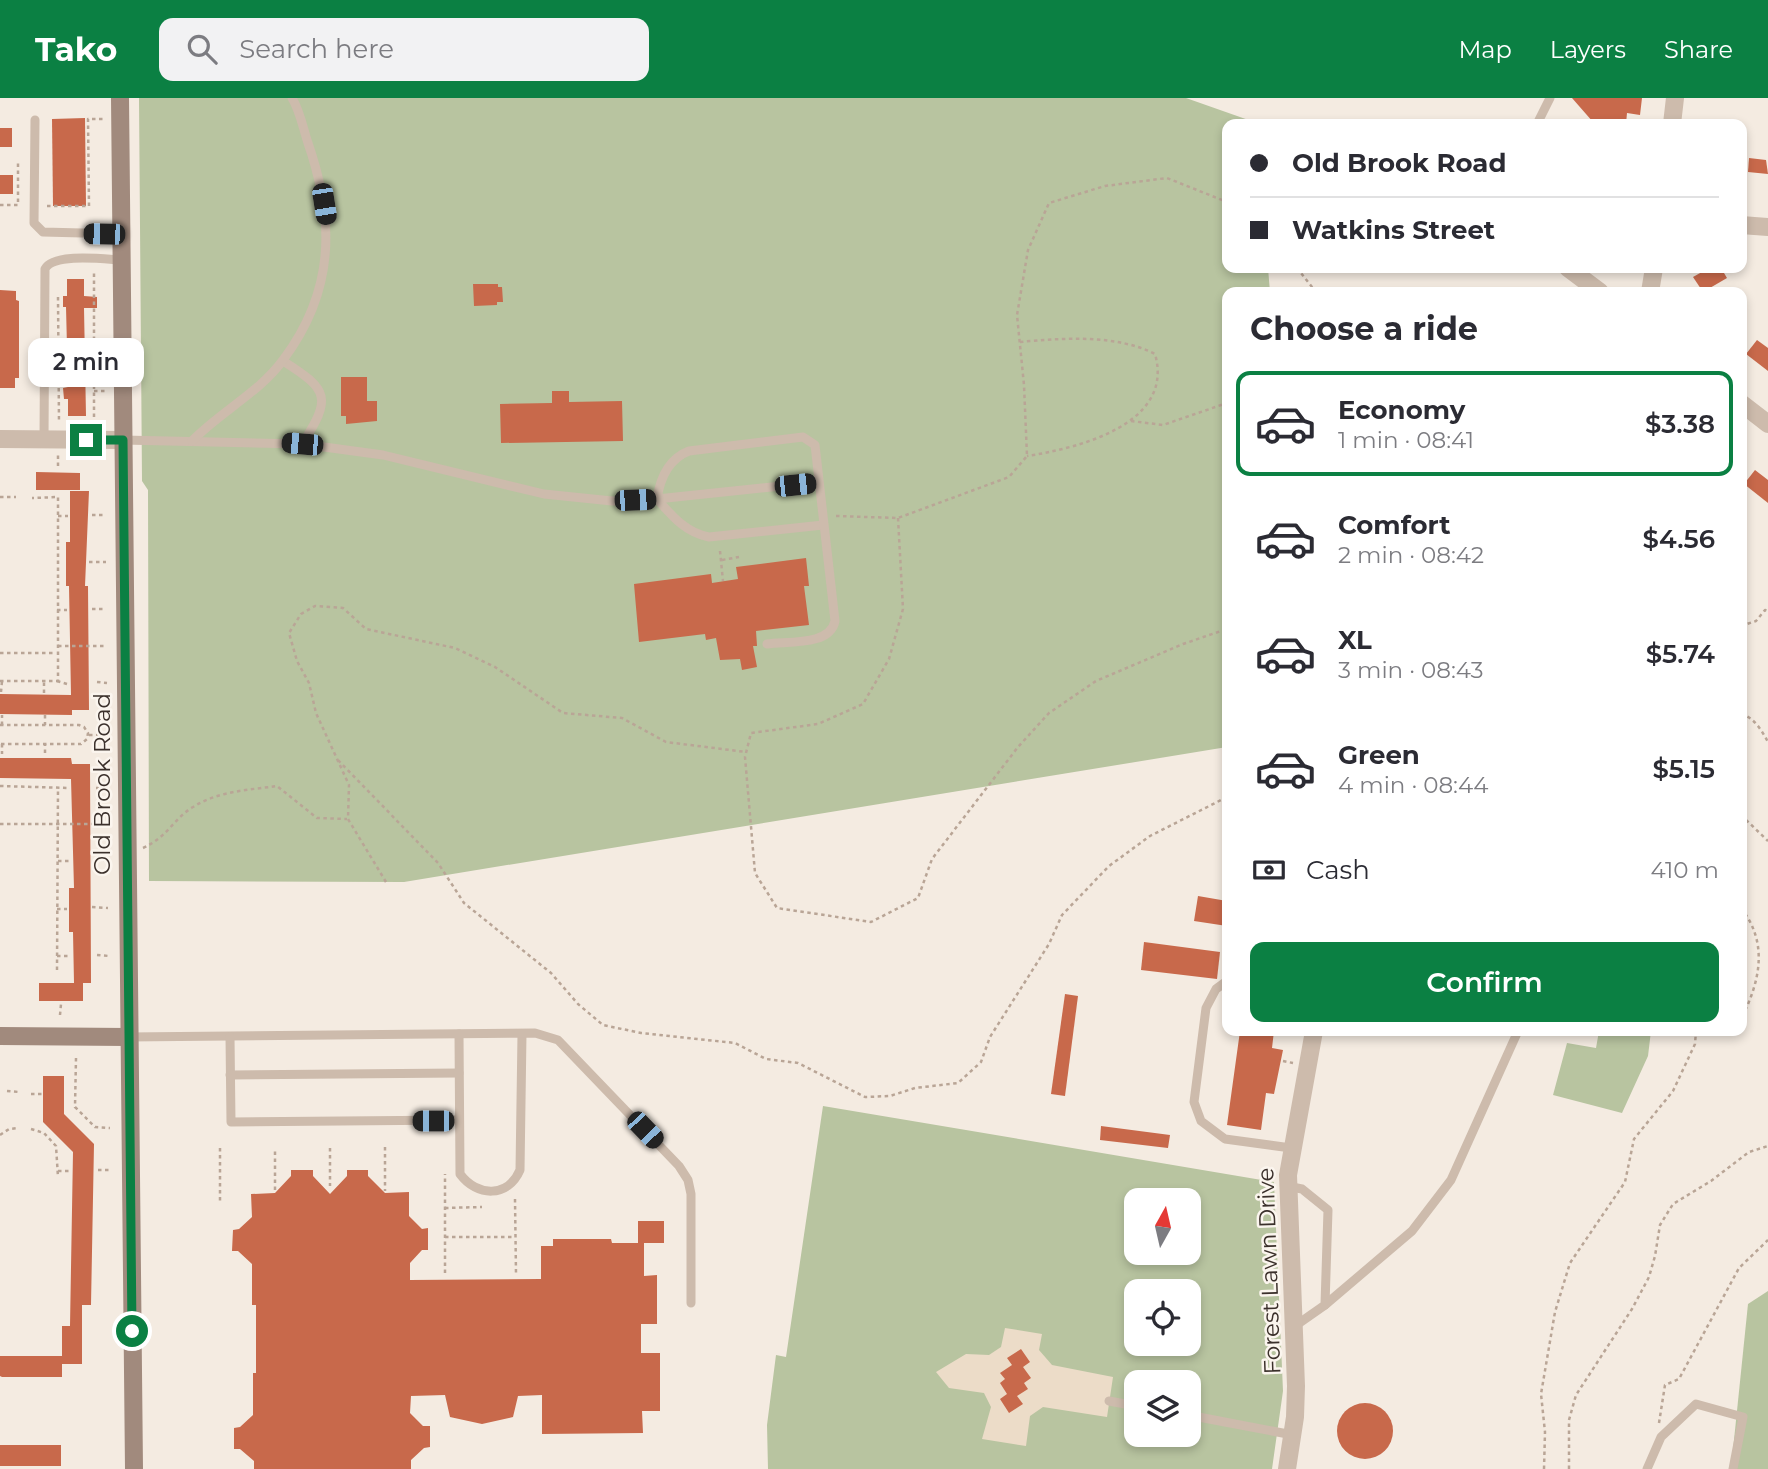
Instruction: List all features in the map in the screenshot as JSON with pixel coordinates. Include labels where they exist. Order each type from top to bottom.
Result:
[{"type":"street","name":"Old Brook Road","points":[[120,98],[134,1469]]},
{"type":"street","points":[[1673,119],[1675,98]]},
{"type":"street","points":[[1747,225],[1768,227]]},
{"type":"street","points":[[1575,273],[1593,287]]},
{"type":"street","points":[[1747,408],[1768,425]]},
{"type":"street","points":[[0,439],[123,440]]},
{"type":"street","points":[[0,1036],[128,1037]]},
{"type":"street","name":"Forest Lawn Drive","points":[[1287,1469],[1296,1395],[1287,1186],[1291,1148],[1313,1036]]},
{"type":"lane","points":[[192,441],[211,421],[255,388],[283,361],[322,286],[327,223],[317,169],[292,98]]},
{"type":"lane","points":[[1540,119],[1550,98]]},
{"type":"lane","points":[[35,120],[34,223],[43,232],[121,234]]},
{"type":"lane","points":[[44,439],[45,269],[48,264],[58,259],[121,260]]},
{"type":"lane","points":[[283,361],[309,378],[322,399],[320,415],[302,444]]},
{"type":"lane","points":[[657,499],[660,483],[680,455],[803,438],[816,445],[834,628],[824,637],[767,643]]},
{"type":"lane","points":[[123,440],[302,444],[383,455],[544,494],[612,501],[657,499],[819,482]]},
{"type":"lane","points":[[657,499],[682,525],[701,536],[822,520]]},
{"type":"lane","points":[[1222,985],[1216,989],[1206,1008],[1194,1102],[1200,1121],[1225,1139],[1291,1148]]},
{"type":"lane","points":[[128,1037],[539,1033],[558,1040],[685,1173],[691,1194],[691,1303]]},
{"type":"lane","points":[[459,1034],[458,1164],[465,1180],[476,1189],[484,1191],[502,1190],[510,1186],[520,1170],[522,1034]]},
{"type":"lane","points":[[1294,1327],[1325,1305],[1412,1231],[1451,1180],[1516,1036]]},
{"type":"lane","points":[[230,1037],[231,1122],[458,1120]]},
{"type":"lane","points":[[230,1076],[459,1073]]},
{"type":"lane","points":[[1287,1186],[1302,1189],[1328,1210],[1325,1305]]},
{"type":"lane","points":[[1109,1401],[1124,1404]]},
{"type":"lane","points":[[1647,1469],[1661,1437],[1696,1404],[1743,1416],[1733,1469]]},
{"type":"lane","points":[[1201,1417],[1293,1435]]},
{"type":"path","points":[[46,206],[89,206],[88,119],[103,118]]},
{"type":"path","points":[[0,205],[18,205],[18,162]]},
{"type":"path","points":[[1027,456],[1017,315],[1028,250],[1049,203],[1105,187],[1167,178],[1222,200]]},
{"type":"path","points":[[94,263],[94,421]]},
{"type":"path","points":[[1301,273],[1312,287]]},
{"type":"path","points":[[58,295],[59,423]]},
{"type":"path","points":[[94,299],[100,299]]},
{"type":"path","points":[[822,520],[898,518],[1009,477],[1027,456],[1090,440],[1131,421],[1152,398],[1159,370],[1155,354],[1140,346],[1087,340],[1020,342]]},
{"type":"path","points":[[94,345],[104,345]]},
{"type":"path","points":[[94,391],[105,391]]},
{"type":"path","points":[[1131,421],[1163,425],[1222,405]]},
{"type":"path","points":[[58,454],[58,466]]},
{"type":"path","points":[[57,681],[59,491]]},
{"type":"path","points":[[0,497],[16,497]]},
{"type":"path","points":[[32,498],[58,497]]},
{"type":"path","points":[[92,515],[106,515]]},
{"type":"path","points":[[58,516],[68,516]]},
{"type":"path","points":[[898,518],[902,609],[889,659],[863,704],[818,724],[751,733],[746,752],[755,873],[777,908],[872,922],[918,898],[932,859],[1018,747],[1049,713],[1096,681],[1222,631]]},
{"type":"path","points":[[720,551],[723,581]]},
{"type":"path","points":[[721,560],[739,557]]},
{"type":"path","points":[[89,562],[106,562]]},
{"type":"path","points":[[58,563],[64,563]]},
{"type":"path","points":[[386,882],[348,819],[349,785],[316,713],[309,683],[297,661],[289,633],[302,614],[314,606],[343,608],[366,629],[455,648],[495,667],[563,713],[621,718],[666,742],[746,752]]},
{"type":"path","points":[[92,609],[106,609]]},
{"type":"path","points":[[57,610],[67,610]]},
{"type":"path","points":[[1747,624],[1756,621],[1765,610],[1768,611]]},
{"type":"path","points":[[58,646],[107,646]]},
{"type":"path","points":[[0,653],[58,653]]},
{"type":"path","points":[[1,692],[1,681],[57,681],[67,684]]},
{"type":"path","points":[[44,681],[44,693]]},
{"type":"path","points":[[97,682],[107,683]]},
{"type":"path","points":[[2,715],[1,725],[81,725],[88,735]]},
{"type":"path","points":[[45,715],[45,725]]},
{"type":"path","points":[[1747,716],[1762,730],[1768,742]]},
{"type":"path","points":[[2,754],[1,744],[80,744],[88,735],[107,735]]},
{"type":"path","points":[[45,744],[45,753]]},
{"type":"path","points":[[338,760],[438,863],[464,903],[551,973],[578,1004],[603,1025],[641,1033],[735,1043],[766,1059],[798,1063],[865,1097],[890,1096],[915,1088],[958,1083],[981,1062],[990,1037],[1049,944],[1062,915],[1071,905],[1109,866],[1150,836],[1222,800]]},
{"type":"path","points":[[3,779],[1,786],[70,788]]},
{"type":"path","points":[[46,781],[46,788]]},
{"type":"path","points":[[127,856],[160,840],[191,807],[219,795],[277,786],[317,818],[348,819]]},
{"type":"path","points":[[57,970],[58,788]]},
{"type":"path","points":[[96,788],[107,788]]},
{"type":"path","points":[[1747,821],[1768,841]]},
{"type":"path","points":[[0,824],[108,824]]},
{"type":"path","points":[[96,860],[108,860]]},
{"type":"path","points":[[58,861],[69,861]]},
{"type":"path","points":[[92,907],[108,908]]},
{"type":"path","points":[[57,909],[67,909]]},
{"type":"path","points":[[1747,913],[1755,920],[1760,932]]},
{"type":"path","points":[[97,955],[109,956]]},
{"type":"path","points":[[57,956],[68,956]]},
{"type":"path","points":[[1747,1007],[1765,970]]},
{"type":"path","points":[[60,1015],[61,1004]]},
{"type":"path","points":[[1544,1469],[1545,1432],[1541,1394],[1555,1312],[1570,1263],[1625,1182],[1634,1139],[1678,1081],[1695,1044],[1696,1036]]},
{"type":"path","points":[[76,1058],[75,1106],[96,1128],[110,1128]]},
{"type":"path","points":[[7,1091],[19,1091]]},
{"type":"path","points":[[68,1093],[75,1093]]},
{"type":"path","points":[[32,1094],[42,1094]]},
{"type":"path","points":[[80,1119],[83,1115]]},
{"type":"path","points":[[0,1135],[9,1129],[19,1128]]},
{"type":"path","points":[[31,1129],[44,1133],[55,1145],[58,1177]]},
{"type":"path","points":[[55,1145],[61,1140]]},
{"type":"path","points":[[1569,1469],[1569,1420],[1576,1395],[1632,1309],[1649,1277],[1656,1256],[1660,1225],[1673,1204],[1711,1181],[1748,1152],[1768,1146]]},
{"type":"path","points":[[330,1147],[330,1186]]},
{"type":"path","points":[[385,1147],[385,1191]]},
{"type":"path","points":[[275,1148],[275,1190]]},
{"type":"path","points":[[220,1149],[220,1201]]},
{"type":"path","points":[[98,1170],[110,1170]]},
{"type":"path","points":[[58,1171],[71,1171]]},
{"type":"path","points":[[444,1273],[445,1174]]},
{"type":"path","points":[[515,1199],[516,1274]]},
{"type":"path","points":[[445,1208],[482,1207]]},
{"type":"path","points":[[445,1237],[516,1237]]},
{"type":"path","points":[[1658,1426],[1665,1385],[1679,1379],[1739,1268],[1768,1240]]},
{"type":"green space","points":[[139,98],[1186,98],[1246,119],[1222,119],[1222,273],[1268,273],[1270,287],[1222,287],[1222,748],[404,882],[149,881],[148,490],[142,481]]},
{"type":"green space","points":[[1598,1036],[1650,1036],[1648,1056],[1622,1113],[1553,1095],[1567,1043],[1596,1048]]},
{"type":"green space","points":[[823,1106],[1274,1182],[1283,1391],[1272,1469],[768,1469],[767,1425],[776,1355],[786,1357]]},
{"type":"green space","points":[[1768,1291],[1768,1469],[1731,1469],[1748,1304]]},
{"type":"shaded area","points":[[1005,1328],[1042,1334],[1039,1350],[1052,1365],[1113,1377],[1107,1417],[1043,1407],[1030,1416],[1026,1446],[982,1439],[991,1407],[984,1393],[949,1388],[936,1372],[966,1354],[989,1355],[1001,1347]]},
{"type":"building","points":[[1572,98],[1642,98],[1640,115],[1627,113],[1626,119],[1590,119]]},
{"type":"building","points":[[85,118],[86,206],[53,206],[52,119]]},
{"type":"building","points":[[0,128],[12,128],[12,147],[0,147]]},
{"type":"building","points":[[1749,158],[1766,160],[1768,174],[1748,172]]},
{"type":"building","points":[[0,175],[13,175],[13,194],[0,194]]},
{"type":"building","points":[[1700,273],[1724,273],[1727,278],[1712,287],[1700,287],[1693,277]]},
{"type":"building","points":[[67,279],[84,279],[84,296],[97,297],[97,308],[84,308],[86,416],[68,416],[68,399],[64,399],[63,388],[68,387],[66,307],[63,307],[63,296],[67,296]]},
{"type":"building","points":[[473,284],[498,284],[498,287],[502,287],[503,302],[497,302],[497,305],[474,306]]},
{"type":"building","points":[[0,290],[16,291],[16,300],[19,301],[19,378],[15,378],[15,388],[0,388]]},
{"type":"building","points":[[1757,340],[1768,348],[1768,371],[1747,355]]},
{"type":"building","points":[[341,377],[367,377],[367,401],[377,401],[377,421],[346,424],[346,416],[341,416]]},
{"type":"building","points":[[552,391],[569,391],[569,402],[622,401],[623,441],[501,443],[500,404],[552,403]]},
{"type":"building","points":[[1755,470],[1768,480],[1768,503],[1747,486],[1747,480]]},
{"type":"building","points":[[36,472],[80,473],[80,490],[36,490]]},
{"type":"building","points":[[70,491],[89,491],[85,586],[88,586],[89,710],[72,710],[72,715],[0,714],[0,694],[71,695],[69,586],[66,586],[66,542],[70,542]]},
{"type":"building","points":[[806,558],[809,586],[804,586],[809,625],[756,631],[757,646],[753,646],[757,667],[742,670],[740,659],[720,660],[716,638],[706,640],[705,634],[639,642],[634,584],[711,574],[712,583],[738,579],[736,567]]},
{"type":"building","points":[[0,758],[71,758],[72,764],[90,764],[91,983],[83,983],[83,1001],[39,1001],[39,983],[74,983],[73,932],[69,932],[69,888],[74,888],[71,779],[0,778]]},
{"type":"building","points":[[1198,896],[1222,900],[1222,925],[1194,921]]},
{"type":"building","points":[[1144,942],[1220,952],[1217,979],[1141,970]]},
{"type":"building","points":[[1065,994],[1078,996],[1065,1096],[1051,1094]]},
{"type":"building","points":[[1239,1036],[1273,1036],[1272,1048],[1283,1050],[1274,1094],[1266,1093],[1261,1130],[1227,1125]]},
{"type":"building","points":[[43,1076],[64,1076],[64,1114],[94,1144],[91,1305],[82,1305],[82,1364],[62,1364],[62,1377],[2,1377],[0,1356],[62,1356],[62,1326],[70,1326],[73,1152],[43,1122]]},
{"type":"building","points":[[1101,1126],[1170,1135],[1168,1148],[1100,1140]]},
{"type":"building","points":[[291,1170],[313,1170],[313,1176],[330,1194],[347,1176],[347,1170],[368,1170],[368,1176],[385,1193],[409,1192],[409,1216],[422,1229],[428,1228],[428,1250],[422,1250],[410,1263],[410,1280],[541,1279],[541,1246],[553,1246],[553,1239],[611,1239],[612,1243],[638,1243],[638,1221],[664,1221],[664,1243],[644,1243],[644,1276],[657,1275],[657,1324],[641,1324],[641,1353],[660,1353],[660,1411],[642,1411],[643,1433],[542,1434],[542,1395],[518,1396],[513,1417],[482,1424],[450,1417],[445,1395],[411,1396],[410,1413],[423,1426],[430,1426],[430,1447],[424,1448],[411,1460],[411,1469],[254,1469],[254,1461],[240,1449],[234,1449],[234,1428],[240,1427],[253,1415],[256,1305],[252,1305],[252,1264],[238,1251],[232,1251],[233,1230],[239,1229],[252,1217],[251,1194],[275,1193],[291,1176]]},
{"type":"building","points":[[1021,1349],[1030,1362],[1023,1367],[1031,1378],[1024,1383],[1028,1389],[1017,1396],[1023,1404],[1009,1413],[1000,1399],[1007,1394],[1000,1383],[1005,1379],[1000,1373],[1012,1365],[1007,1358]]},
{"type":"building","points":[[1359,1403],[1371,1403],[1381,1407],[1389,1415],[1393,1431],[1389,1447],[1381,1455],[1371,1459],[1359,1459],[1349,1455],[1341,1447],[1337,1437],[1337,1425],[1341,1415],[1349,1407]]},
{"type":"building","points":[[0,1445],[61,1445],[61,1466],[0,1466]]},
{"type":"route","points":[[86,440],[123,440],[132,1331]]}]
